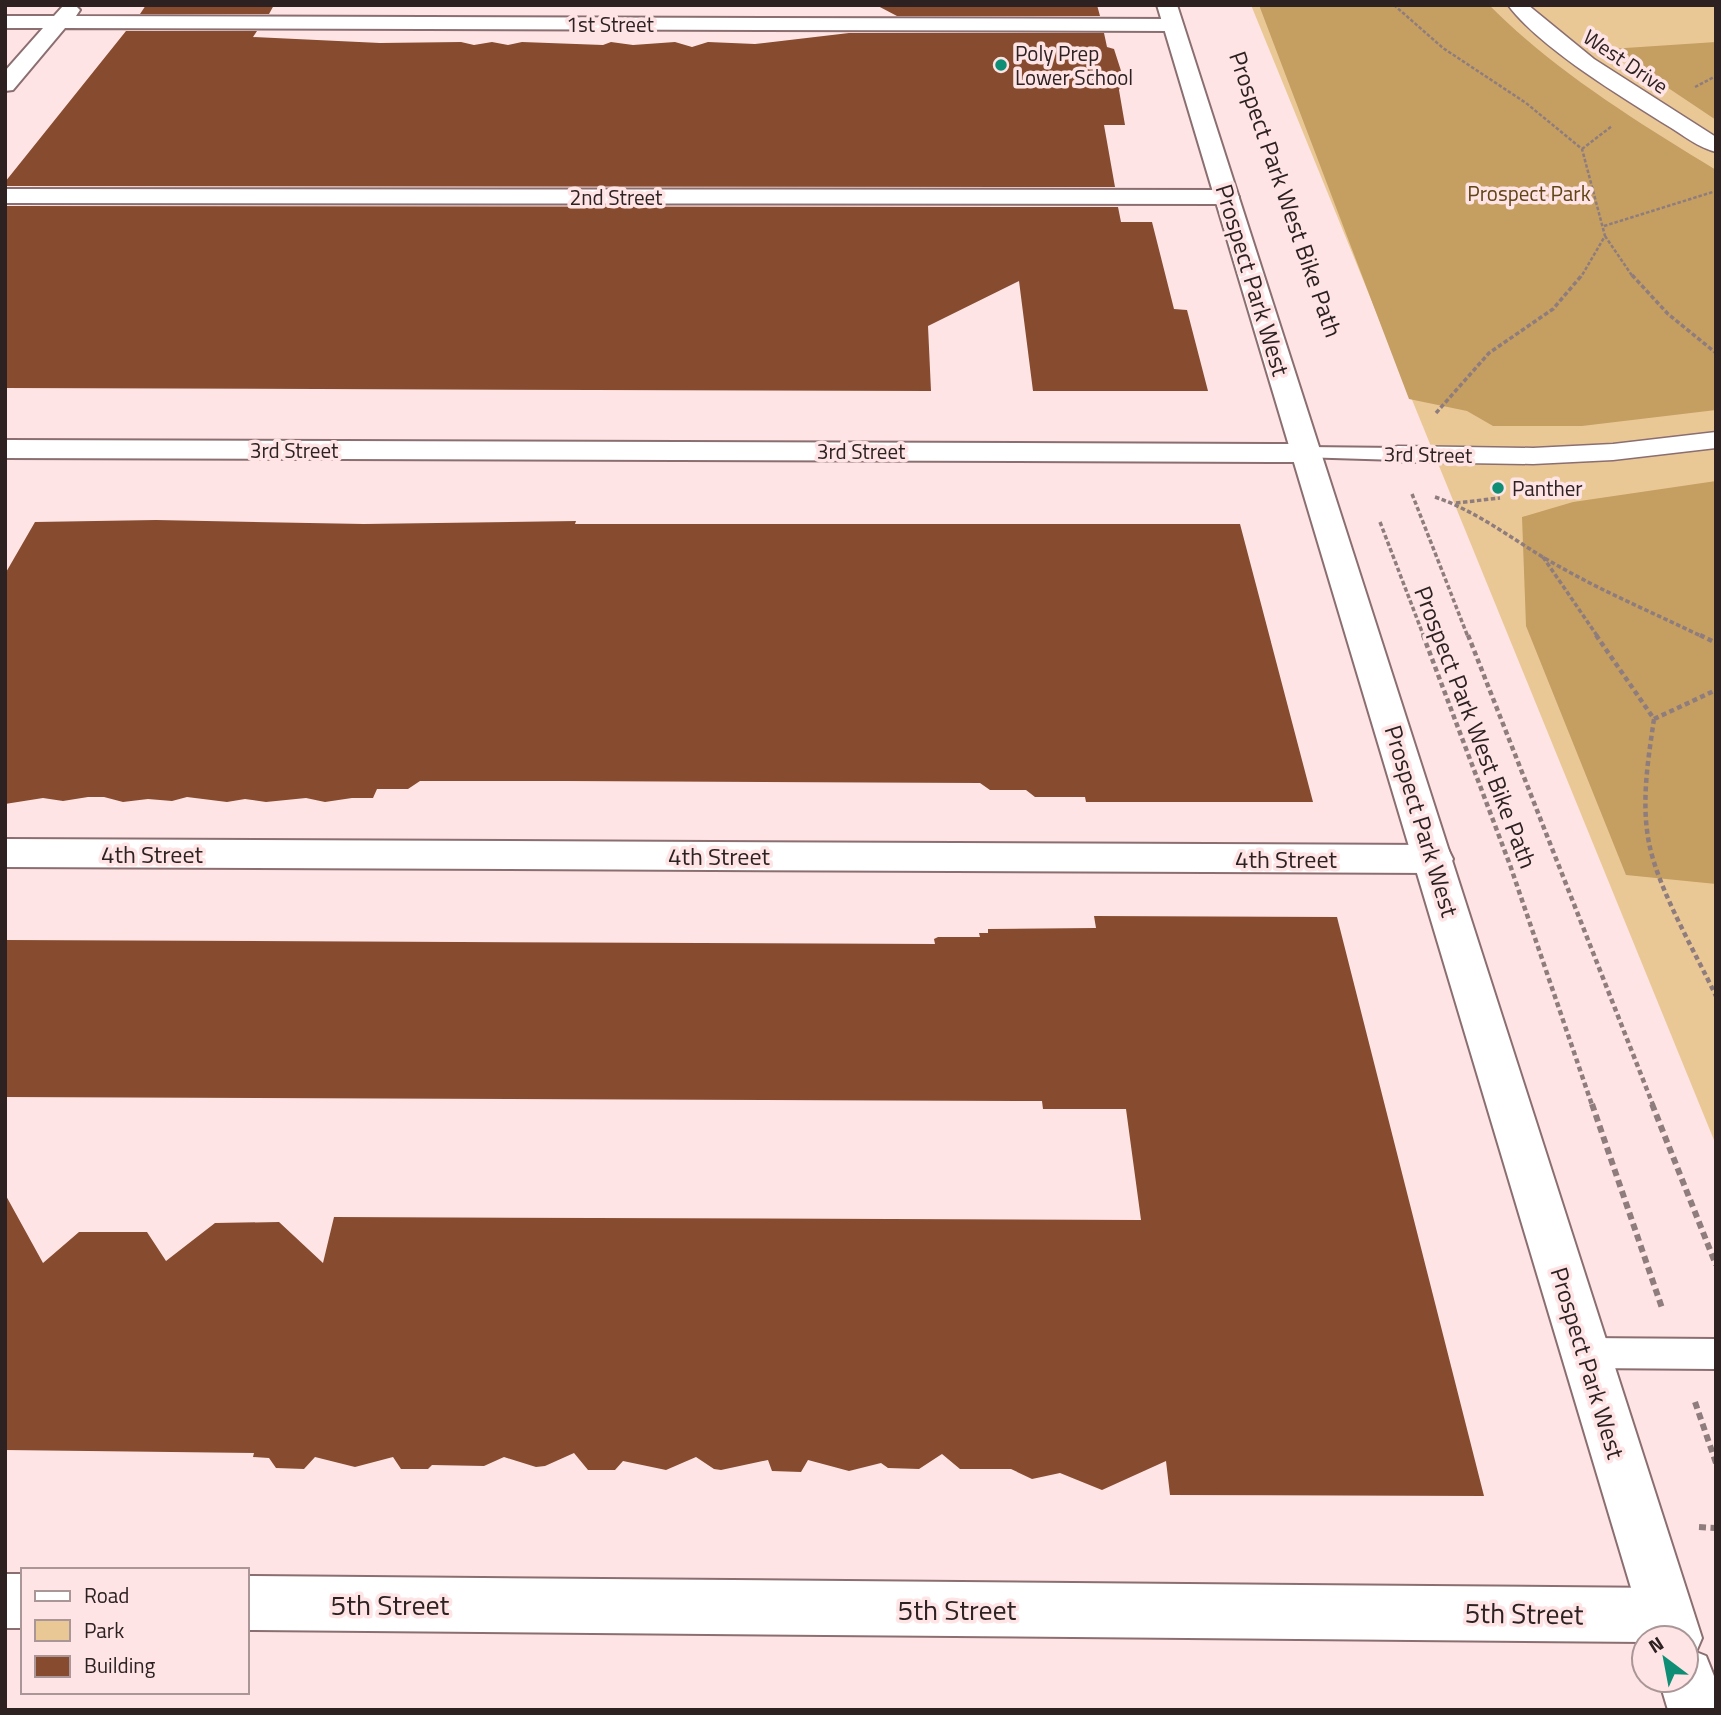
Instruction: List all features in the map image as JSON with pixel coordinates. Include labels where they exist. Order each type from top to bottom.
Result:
[{"type":"street","points":[[5,85],[75,5]]},
{"type":"street","name":"West Drive","points":[[1517,5],[1548,35],[1607,79],[1716,146]]},
{"type":"street","name":"1st Street","points":[[5,22],[1170,15]]},
{"type":"street","name":"Prospect Park West","points":[[1170,15],[1434,859],[1669,1624]]},
{"type":"street","name":"2nd Street","points":[[5,195],[1227,197]]},
{"type":"street","name":"3rd Street","points":[[1398,454],[1560,455],[1716,440]]},
{"type":"street","name":"3rd Street","points":[[5,449],[1307,453]]},
{"type":"street","name":"4th Street","points":[[5,853],[1434,859]]},
{"type":"street","name":"5th Street","points":[[248,1603],[1630,1626]]},
{"type":"lane","name":"3rd Street","points":[[1307,453],[1398,454]]},
{"type":"lane","points":[[1585,1353],[1716,1354]]},
{"type":"path","points":[[1394,5],[1443,48],[1525,103],[1581,149],[1593,181],[1605,236],[1623,268],[1658,309],[1716,353]]},
{"type":"path","points":[[1604,226],[1671,208],[1716,191]]},
{"type":"path","points":[[1434,415],[1489,353],[1553,310],[1581,277],[1605,236]]},
{"type":"path","name":"Prospect Park West Bike Path","points":[[1356,453],[1510,865],[1716,1463]]},
{"type":"path","points":[[1422,493],[1410,490],[1716,1265]]},
{"type":"path","points":[[1433,496],[1456,503],[1489,520],[1543,557],[1716,643]]},
{"type":"path","points":[[1543,557],[1654,719],[1645,776],[1649,844],[1669,899],[1716,996]]},
{"type":"path","points":[[1654,719],[1716,690]]},
{"type":"green space","name":"Prospect Park","points":[[1251,5],[1716,5],[1716,1145]]},
{"type":"green space","points":[[1259,5],[1489,5],[1569,74],[1716,170],[1716,410],[1582,426],[1493,426],[1467,411],[1409,399]]},
{"type":"green space","points":[[1716,42],[1716,120],[1610,49]]},
{"type":"green space","points":[[1716,481],[1716,884],[1626,875],[1526,626],[1522,517],[1573,502]]},
{"type":"building","points":[[146,5],[274,5],[269,14],[140,14]]},
{"type":"building","points":[[876,5],[1097,5],[1100,16],[897,16]]},
{"type":"building","points":[[126,31],[257,31],[253,37],[380,43],[461,42],[474,45],[492,42],[508,45],[522,42],[603,45],[611,42],[633,45],[675,42],[692,47],[708,42],[755,44],[849,33],[1104,33],[1107,47],[1114,49],[1123,77],[1119,90],[1125,125],[1104,125],[1115,187],[5,186],[5,182]]},
{"type":"building","points":[[5,206],[1118,207],[1121,222],[1152,222],[1174,309],[1187,310],[1208,391],[1033,391],[1019,281],[928,326],[931,391],[5,388]]},
{"type":"building","points":[[156,520],[364,524],[576,521],[575,524],[1240,524],[1313,802],[1086,802],[1085,797],[1035,797],[1026,790],[990,790],[980,783],[420,781],[408,789],[377,789],[373,798],[325,802],[306,798],[227,802],[187,797],[172,801],[148,799],[123,802],[104,797],[88,797],[63,801],[43,798],[5,804],[5,574],[35,522]]},
{"type":"building","points":[[1094,916],[1337,917],[1484,1496],[1170,1495],[1166,1461],[1102,1490],[1060,1473],[1032,1479],[1011,1469],[960,1469],[942,1454],[919,1469],[888,1468],[881,1463],[849,1471],[808,1460],[801,1472],[772,1471],[768,1460],[721,1470],[714,1469],[696,1457],[666,1470],[623,1461],[615,1470],[588,1470],[574,1453],[545,1466],[536,1467],[504,1457],[484,1466],[432,1465],[428,1469],[401,1469],[393,1457],[355,1467],[315,1457],[304,1469],[276,1468],[269,1458],[253,1457],[254,1453],[5,1450],[5,1194],[43,1263],[79,1232],[147,1232],[166,1261],[215,1223],[279,1222],[323,1263],[334,1217],[1141,1220],[1126,1109],[1043,1109],[1042,1101],[5,1097],[5,940],[935,944],[934,939],[938,937],[980,937],[979,933],[988,933],[988,929],[1096,928]]},
{"type":"place","name":"Poly Prep Lower School","points":[[1001,65]]},
{"type":"place","name":"Panther","points":[[1498,488]]}]
